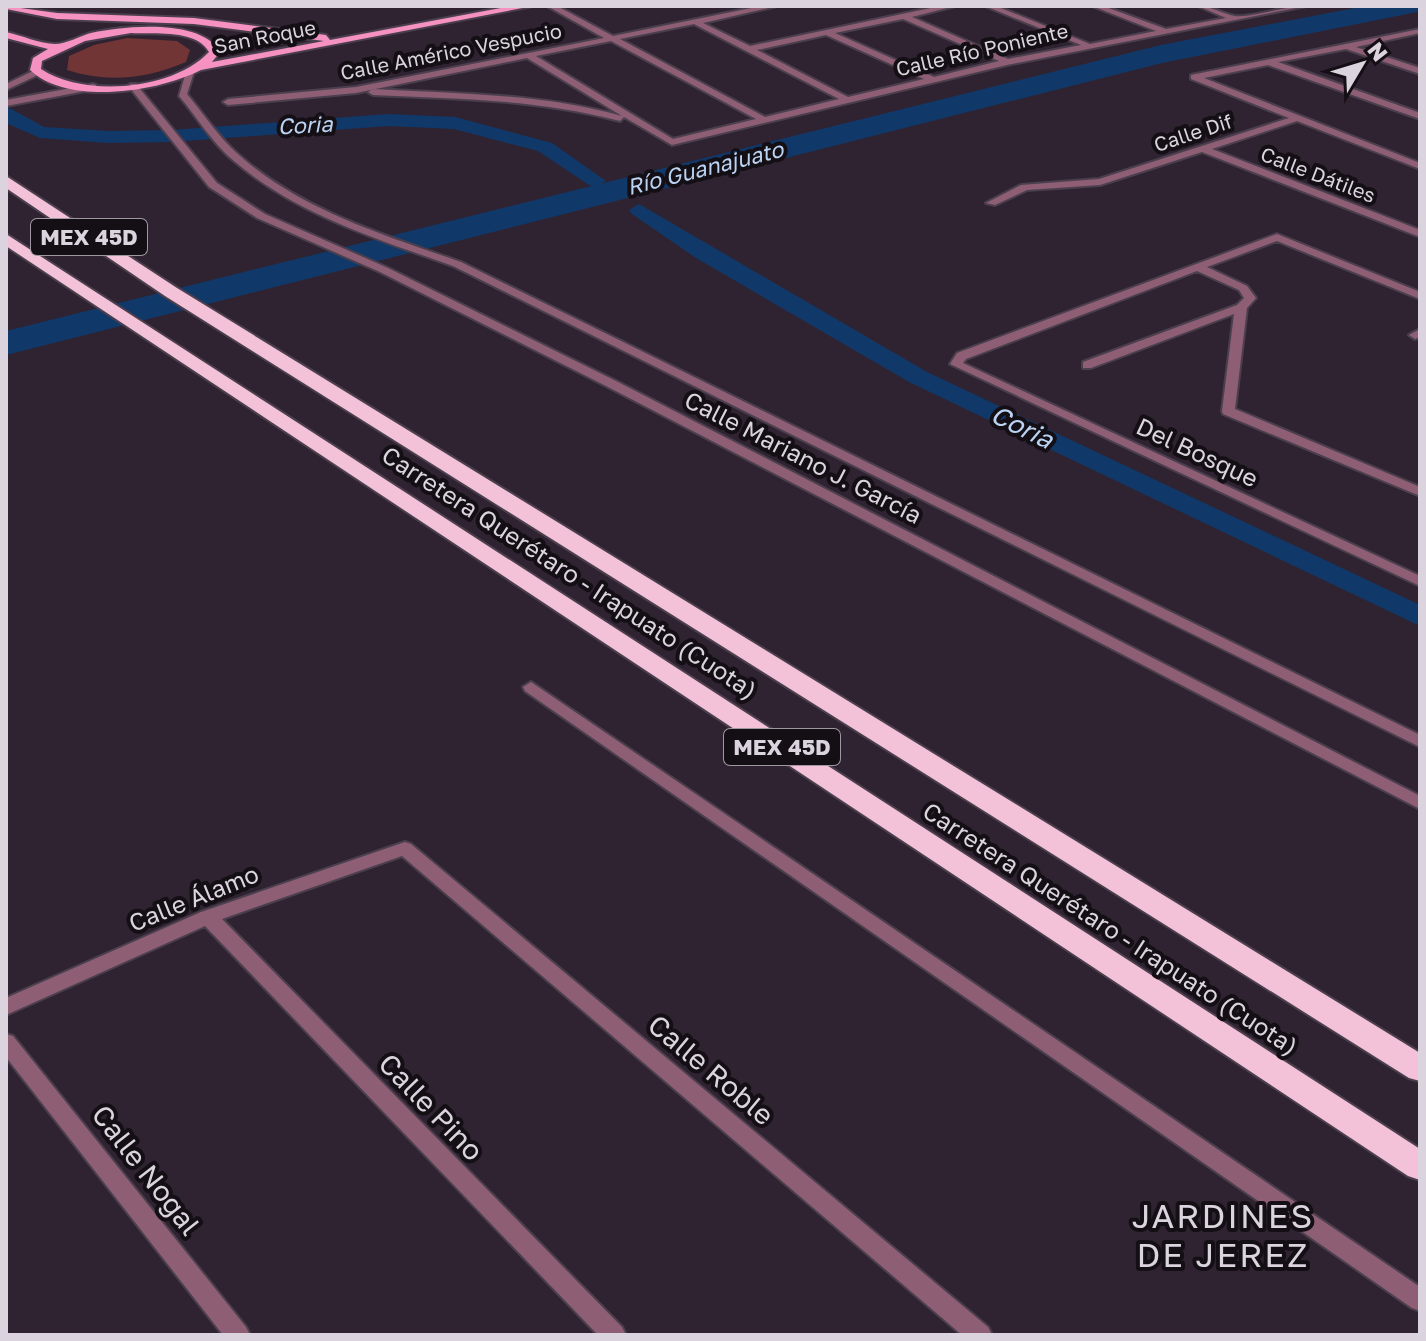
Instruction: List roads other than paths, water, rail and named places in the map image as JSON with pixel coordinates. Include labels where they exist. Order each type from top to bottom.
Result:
[{"type":"highway","name":"Carretera Querétaro - Irapuato (Cuota)","points":[[6,181],[201,311],[1420,1069]]},
{"type":"highway","name":"Carretera Querétaro - Irapuato (Cuota)","points":[[6,239],[1420,1166]]},
{"type":"main road","name":"San Roque","points":[[106,33],[160,30],[186,33],[210,43],[233,47],[266,47],[495,6]]},
{"type":"main road","name":"San Roque","points":[[37,72],[62,84],[133,86],[194,70],[528,6]]},
{"type":"main road","points":[[6,8],[57,16],[194,21],[326,38]]},
{"type":"main road","points":[[6,8],[39,24],[63,30],[106,33]]},
{"type":"main road","points":[[37,72],[37,60],[54,47],[106,33]]},
{"type":"main road","points":[[6,35],[54,47]]},
{"type":"main road","points":[[194,70],[211,60],[215,52],[210,43]]},
{"type":"street","points":[[551,6],[764,120]]},
{"type":"street","name":"Calle Américo Vespucio","points":[[228,102],[356,90],[773,6]]},
{"type":"street","points":[[749,49],[951,6]]},
{"type":"street","points":[[989,6],[1087,45]]},
{"type":"street","points":[[1096,6],[1165,31]]},
{"type":"street","points":[[1202,6],[1236,19]]},
{"type":"street","name":"Calle Río Poniente","points":[[644,125],[672,142],[1007,62],[1302,6]]},
{"type":"street","points":[[904,16],[1007,62]]},
{"type":"street","points":[[696,22],[847,100]]},
{"type":"street","points":[[1419,31],[1194,77],[1420,166]]},
{"type":"street","points":[[826,32],[931,79]]},
{"type":"street","points":[[1345,46],[1420,71]]},
{"type":"street","points":[[528,55],[644,125]]},
{"type":"street","points":[[1268,61],[1420,116]]},
{"type":"street","name":"Calle Mariano J. García","points":[[194,70],[182,94],[237,159],[283,192],[359,229],[457,264],[1420,742]]},
{"type":"street","points":[[6,87],[37,72]]},
{"type":"street","name":"Calle Mariano J. García","points":[[133,86],[171,129],[213,185],[261,216],[384,270],[642,399],[1420,803]]},
{"type":"street","points":[[6,103],[93,87]]},
{"type":"street","points":[[356,90],[534,99],[573,105],[644,125]]},
{"type":"street","name":"Calle Dif","points":[[991,203],[1025,187],[1100,182],[1297,118]]},
{"type":"street","name":"Calle Dátiles","points":[[1203,149],[1420,234]]},
{"type":"street","points":[[1197,267],[1277,237],[1420,296]]},
{"type":"street","points":[[1087,365],[1241,307],[1250,298],[1243,288],[1197,267]]},
{"type":"street","name":"Del Bosque","points":[[1197,267],[961,356],[956,364],[1420,582]]},
{"type":"street","points":[[1241,307],[1228,411],[1420,492]]},
{"type":"street","points":[[531,687],[1420,1300]]},
{"type":"street","name":"Calle Álamo","points":[[6,1007],[208,917],[405,848]]},
{"type":"street","name":"Calle Roble","points":[[405,848],[980,1335]]},
{"type":"street","name":"Calle Pino","points":[[208,917],[614,1335]]},
{"type":"street","name":"Calle Nogal","points":[[6,1042],[238,1335]]},
{"type":"waterway","name":"Río Guanajuato","points":[[6,343],[1161,54],[1407,6]]},
{"type":"waterway","name":"Coria","points":[[6,112],[10,118],[40,132],[108,137],[171,136],[388,120],[455,123],[545,147],[596,181]]},
{"type":"waterway","name":"Coria","points":[[639,210],[704,253],[918,377],[1420,617]]},
{"type":"district","name":"JARDINES DE JEREZ","points":[[1223,1236]]}]
